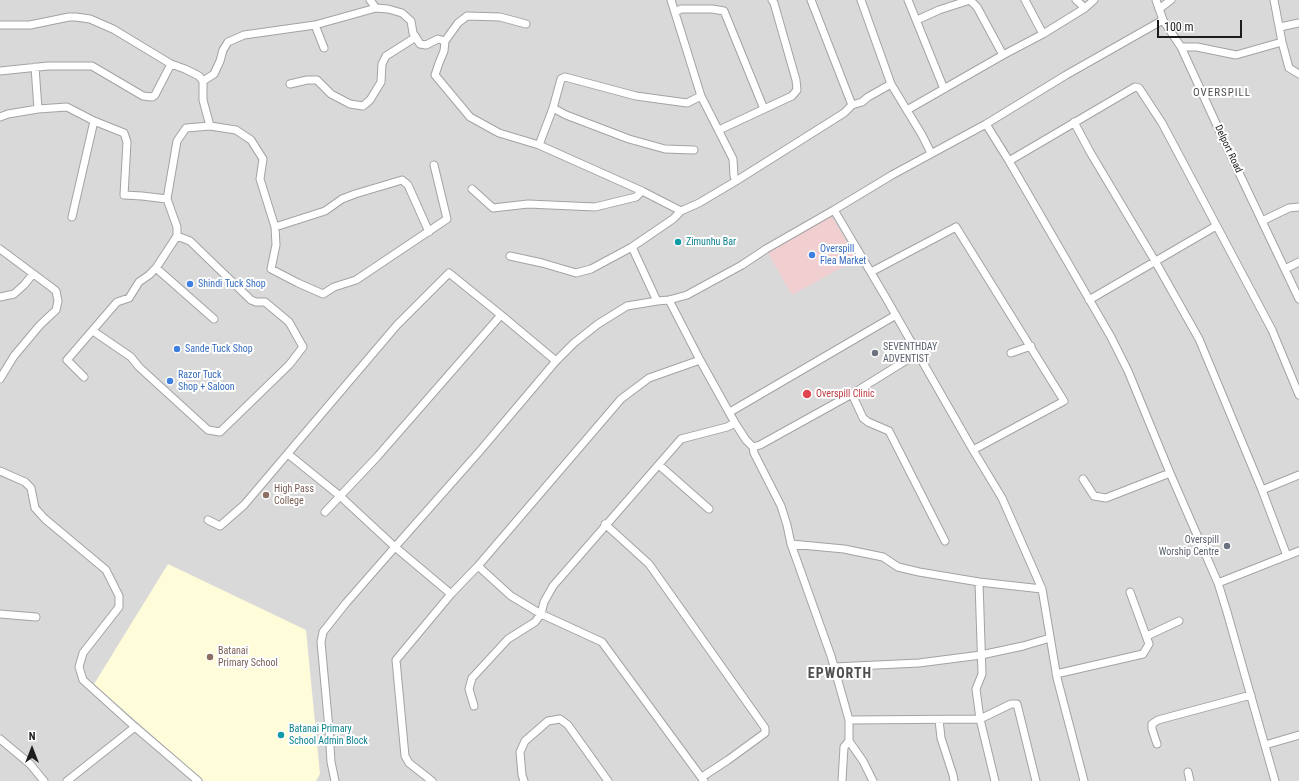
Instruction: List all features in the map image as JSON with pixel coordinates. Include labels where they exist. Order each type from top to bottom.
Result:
[{"type":"street","points":[[370,0],[376,8]]},
{"type":"street","points":[[671,0],[701,96],[733,160],[734,176],[736,181]]},
{"type":"street","points":[[718,130],[792,96],[796,90],[796,80],[774,2],[772,0]]},
{"type":"street","points":[[811,0],[852,105]]},
{"type":"street","points":[[861,0],[891,84],[931,153]]},
{"type":"street","points":[[908,0],[944,89]]},
{"type":"street","points":[[917,20],[939,10],[970,0],[977,7],[1003,55]]},
{"type":"street","points":[[1026,0],[1043,34]]},
{"type":"street","points":[[1076,0],[1085,8]]},
{"type":"street","points":[[907,110],[1043,34],[1085,8],[1094,0]]},
{"type":"street","name":"Delport Road","points":[[1156,0],[1163,20],[1181,47],[1299,299]]},
{"type":"street","points":[[1159,9],[1171,0]]},
{"type":"street","points":[[1274,0],[1282,42],[1289,68],[1299,74]]},
{"type":"street","points":[[203,81],[214,74],[223,50],[228,42],[244,35],[315,25],[376,8],[388,9],[402,13],[410,21],[413,33],[420,44],[426,45],[438,38],[445,41]]},
{"type":"street","points":[[675,12],[681,9],[712,9],[724,12],[764,109]]},
{"type":"street","points":[[526,24],[500,17],[467,16],[458,23],[445,41],[444,51],[435,75],[470,117],[499,133],[539,145],[642,191],[681,211]]},
{"type":"street","points":[[0,25],[30,25],[69,17],[90,19],[113,29],[171,64],[199,76],[203,81],[203,100],[210,126]]},
{"type":"street","points":[[335,781],[331,762],[322,637],[323,632],[556,361],[588,331],[620,309],[634,304],[669,300],[687,294],[709,283],[892,175],[986,124],[1073,71],[1163,20]]},
{"type":"street","points":[[1280,27],[1299,23]]},
{"type":"street","points":[[315,25],[324,48]]},
{"type":"street","points":[[290,84],[307,80],[317,80],[331,94],[350,104],[363,106],[370,100],[381,82],[382,64],[386,56],[416,37]]},
{"type":"street","points":[[1181,47],[1197,47],[1236,54],[1282,42]]},
{"type":"street","points":[[0,71],[35,67],[92,66],[144,96],[152,98],[171,64]]},
{"type":"street","points":[[35,67],[38,109]]},
{"type":"street","points":[[539,145],[553,108],[561,79],[565,77],[636,96],[687,103],[701,96]]},
{"type":"street","points":[[510,256],[542,263],[576,273],[591,268],[632,247],[673,219],[681,211],[699,203],[736,181],[832,121],[844,113],[852,105],[862,102],[891,84]]},
{"type":"street","points":[[1009,161],[1135,87],[1139,88],[1162,123],[1272,330],[1299,395]]},
{"type":"street","points":[[0,118],[8,114],[67,106],[94,121],[124,134],[127,142],[124,195],[167,200]]},
{"type":"street","points":[[553,108],[566,116],[629,139],[665,149],[694,150]]},
{"type":"street","points":[[72,217],[94,121]]},
{"type":"street","points":[[1074,122],[1199,339],[1262,490],[1287,556]]},
{"type":"street","points":[[986,124],[1111,337],[1128,371],[1218,583],[1228,612],[1275,781]]},
{"type":"street","points":[[84,377],[67,360],[118,302],[129,298],[139,282],[156,268],[178,236],[177,227],[167,200],[177,141],[186,128],[210,126],[236,130],[251,140],[263,159],[260,179],[275,227],[276,245],[270,269],[323,294],[334,287],[356,280],[447,219],[434,165]]},
{"type":"street","points":[[275,227],[325,211],[342,199],[355,194],[402,180],[408,185],[429,232]]},
{"type":"street","points":[[472,189],[494,208],[528,204],[595,207],[636,197],[642,191]]},
{"type":"street","points":[[1262,221],[1289,208],[1299,207]]},
{"type":"street","points":[[834,210],[1002,498],[1042,589],[1056,674],[1084,781]]},
{"type":"street","points":[[871,272],[956,226],[1064,401],[973,450]]},
{"type":"street","points":[[1089,300],[1216,226]]},
{"type":"street","points":[[93,331],[131,357],[139,367],[208,430],[220,432],[289,365],[303,347],[289,322],[265,302],[250,300],[190,241],[178,236]]},
{"type":"street","points":[[632,247],[657,301]]},
{"type":"street","points":[[0,249],[56,291],[58,301],[56,310],[40,325],[14,356],[0,379]]},
{"type":"street","points":[[1285,269],[1299,262]]},
{"type":"street","points":[[156,268],[214,319]]},
{"type":"street","points":[[208,520],[220,526],[244,505],[397,325],[449,273],[556,361]]},
{"type":"street","points":[[0,297],[14,294],[24,285],[32,274]]},
{"type":"street","points":[[669,300],[735,423],[746,440],[753,447],[754,453],[781,506],[791,544],[834,667],[849,720],[849,742],[863,761],[874,781]]},
{"type":"street","points":[[325,512],[377,456],[501,315]]},
{"type":"street","points":[[730,412],[896,315]]},
{"type":"street","points":[[1011,353],[1031,346]]},
{"type":"street","points":[[753,447],[760,445],[852,394],[918,353]]},
{"type":"street","points":[[432,781],[408,763],[405,756],[396,660],[451,594],[478,566],[621,400],[649,378],[700,360]]},
{"type":"street","points":[[852,394],[863,418],[889,432],[944,541]]},
{"type":"street","points":[[474,706],[469,689],[472,678],[508,639],[535,622],[541,614],[544,602],[553,586],[605,524],[681,439],[727,427],[735,423]]},
{"type":"street","points":[[288,454],[340,496],[395,547],[451,594]]},
{"type":"street","points":[[659,465],[709,509]]},
{"type":"street","points":[[0,471],[25,482],[31,488],[35,508],[45,519],[106,570],[119,596],[119,606],[83,653],[79,667],[83,680],[198,781]]},
{"type":"street","points":[[1083,479],[1094,496],[1106,498],[1170,473]]},
{"type":"street","points":[[1262,490],[1299,474]]},
{"type":"street","points":[[478,566],[511,596],[541,614],[602,642],[703,779],[765,733],[765,728],[649,564],[605,524]]},
{"type":"street","points":[[791,544],[844,549],[883,557],[898,567],[919,572],[979,582],[1042,589]]},
{"type":"street","points":[[1218,583],[1299,551]]},
{"type":"street","points":[[979,582],[982,674],[976,689],[980,719],[995,781]]},
{"type":"street","points":[[1056,674],[1143,654],[1149,644],[1130,592]]},
{"type":"street","points":[[0,614],[36,617]]},
{"type":"street","points":[[1147,636],[1179,622]]},
{"type":"street","points":[[834,667],[919,663],[981,655],[1023,646],[1050,638]]},
{"type":"street","points":[[1157,744],[1152,729],[1152,724],[1158,720],[1251,695]]},
{"type":"street","points":[[849,720],[980,719],[1011,704],[1017,704],[1036,781]]},
{"type":"street","points":[[524,781],[520,752],[525,741],[548,721],[560,719],[568,725],[608,781]]},
{"type":"street","points":[[939,720],[941,738],[954,775],[954,781]]},
{"type":"street","points":[[67,781],[135,727]]},
{"type":"street","points":[[1265,745],[1299,735]]},
{"type":"street","points":[[0,739],[30,764],[44,781]]},
{"type":"street","points":[[842,781],[844,747],[849,742]]},
{"type":"street","points":[[1188,772],[1190,781]]},
{"type":"shaded area","points":[[0,0],[1299,0],[1299,781],[0,781]]},
{"type":"shaded area","name":"Overspill Flea Market","points":[[831,215],[857,259],[792,295],[767,251]]},
{"type":"shaded area","name":"Batanai Primary School","points":[[168,564],[306,630],[320,774],[316,781],[204,781],[94,684]]},
{"type":"place","name":"Zimunhu Bar","points":[[678,242]]},
{"type":"place","name":"Overspill Flea Market","points":[[812,255]]},
{"type":"place","name":"Shindi Tuck Shop","points":[[190,284]]},
{"type":"place","name":"Sande Tuck Shop","points":[[177,349]]},
{"type":"place","name":"SEVENTHDAY ADVENTIST","points":[[875,353]]},
{"type":"place","name":"Razor Tuck Shop + Saloon","points":[[170,381]]},
{"type":"place","name":"Overspill Clinic","points":[[807,394]]},
{"type":"place","name":"High Pass College","points":[[266,495]]},
{"type":"place","name":"Overspill Worship Centre","points":[[1227,546]]},
{"type":"place","name":"Batanai Primary School","points":[[210,657]]},
{"type":"place","name":"Batanai Primary School Admin Block","points":[[281,735]]},
{"type":"district","name":"OVERSPILL","points":[[1222,93]]},
{"type":"district","name":"EPWORTH","points":[[840,674]]}]
